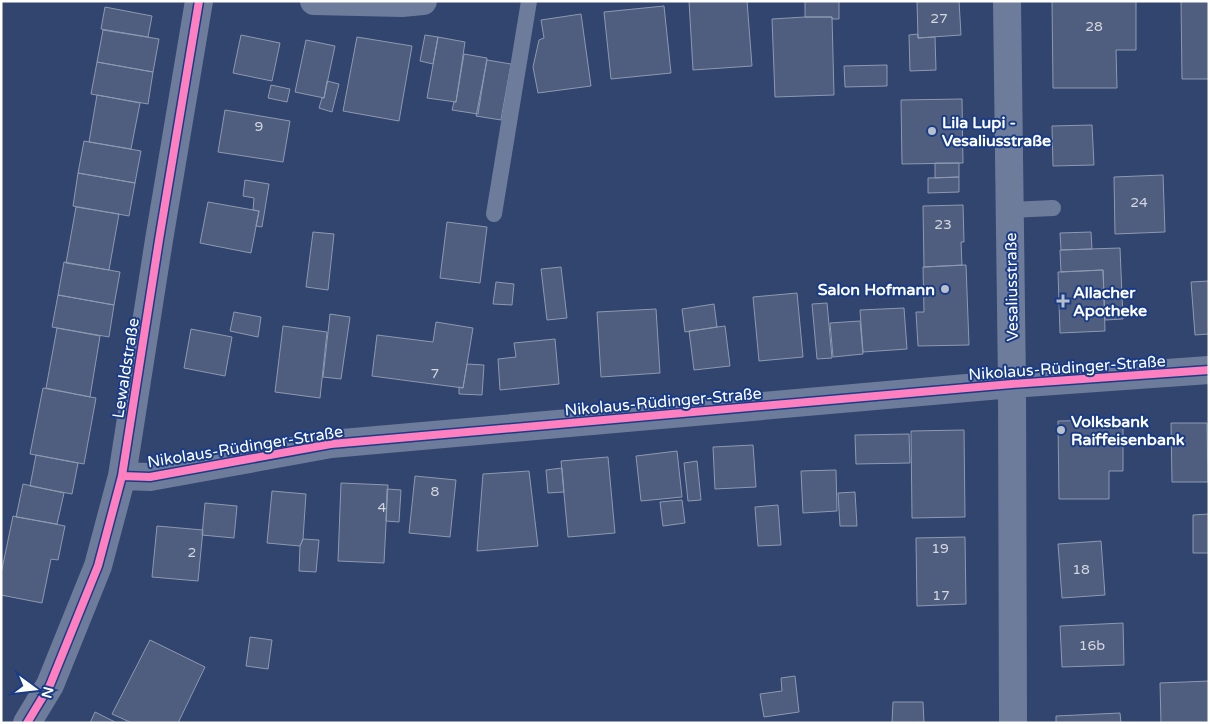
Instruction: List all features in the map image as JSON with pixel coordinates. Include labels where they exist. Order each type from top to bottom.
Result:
[{"type":"street","name":"Lewaldstraße","points":[[27,723],[50,685],[98,566],[122,476],[199,1]]},
{"type":"street","points":[[314,1],[402,3],[423,1]]},
{"type":"street","name":"Vesaliusstraße","points":[[1007,1],[1012,384],[1013,723]]},
{"type":"street","name":"Nikolaus-Rüdinger-Straße","points":[[122,476],[150,477],[331,444],[1012,384],[1209,370]]},
{"type":"lane","points":[[494,214],[529,1]]},
{"type":"lane","points":[[1010,210],[1054,208]]},
{"type":"building","points":[[689,1],[747,1],[752,66],[693,70]]},
{"type":"building","points":[[805,1],[839,1],[839,19],[832,19],[832,17],[805,17]]},
{"type":"building","points":[[917,1],[959,1],[961,35],[918,38]]},
{"type":"building","points":[[1052,1],[1136,1],[1136,50],[1116,50],[1117,88],[1053,88]]},
{"type":"building","points":[[1181,1],[1209,1],[1209,79],[1182,79]]},
{"type":"building","points":[[664,6],[671,73],[611,79],[604,12]]},
{"type":"building","points":[[105,7],[152,16],[148,37],[101,29]]},
{"type":"building","points":[[581,14],[591,86],[538,93],[533,67],[539,40],[544,38],[541,20]]},
{"type":"building","points":[[832,17],[834,95],[775,97],[772,19]]},
{"type":"building","points":[[103,30],[159,39],[153,72],[97,62]]},
{"type":"building","points":[[918,34],[918,38],[935,37],[936,70],[910,71],[909,35]]},
{"type":"building","points":[[241,35],[280,43],[272,81],[233,73]]},
{"type":"building","points":[[425,35],[438,37],[433,64],[420,61]]},
{"type":"building","points":[[357,37],[412,46],[399,121],[343,111]]},
{"type":"building","points":[[438,37],[465,42],[456,102],[427,98]]},
{"type":"building","points":[[306,40],[335,46],[324,98],[295,92]]},
{"type":"building","points":[[464,54],[487,58],[478,114],[452,110],[454,102],[456,102]]},
{"type":"building","points":[[487,60],[511,64],[501,120],[476,116]]},
{"type":"building","points":[[97,62],[153,72],[148,104],[91,94]]},
{"type":"building","points":[[887,65],[887,86],[845,87],[844,66]]},
{"type":"building","points":[[327,81],[339,84],[332,112],[319,108],[322,98],[324,98]]},
{"type":"building","points":[[271,85],[290,89],[287,102],[268,98]]},
{"type":"building","points":[[97,95],[140,103],[131,149],[89,142]]},
{"type":"building","name":"Lila Lupi - Vesaliusstraße","points":[[962,99],[963,163],[902,164],[901,100]]},
{"type":"building","points":[[225,110],[290,121],[283,162],[218,152]]},
{"type":"building","points":[[1092,125],[1094,165],[1053,166],[1052,126]]},
{"type":"building","points":[[84,141],[141,151],[135,183],[78,173]]},
{"type":"building","points":[[935,163],[959,163],[959,177],[935,178]]},
{"type":"building","points":[[78,173],[135,183],[129,216],[73,206]]},
{"type":"building","points":[[1163,175],[1165,232],[1115,234],[1114,177]]},
{"type":"building","points":[[959,177],[959,192],[928,193],[928,178]]},
{"type":"building","points":[[245,180],[269,184],[262,227],[256,226],[259,211],[253,210],[254,198],[243,196]]},
{"type":"building","points":[[208,202],[259,211],[251,253],[200,243]]},
{"type":"building","points":[[963,205],[964,242],[961,242],[962,265],[924,267],[923,206]]},
{"type":"building","points":[[76,207],[119,214],[109,270],[66,263]]},
{"type":"building","points":[[447,222],[487,227],[480,283],[440,278]]},
{"type":"building","points":[[313,232],[334,234],[328,290],[306,287]]},
{"type":"building","points":[[1091,232],[1092,249],[1061,250],[1060,233]]},
{"type":"building","points":[[1120,248],[1123,319],[1105,320],[1103,270],[1061,272],[1060,250]]},
{"type":"building","points":[[64,262],[120,272],[114,305],[58,295]]},
{"type":"building","name":"Salon Hofmann","points":[[966,265],[969,345],[918,346],[916,312],[924,312],[923,267]]},
{"type":"building","points":[[561,267],[567,318],[547,320],[541,269]]},
{"type":"building","points":[[1103,270],[1105,331],[1060,333],[1058,272]]},
{"type":"building","points":[[1209,281],[1209,334],[1195,335],[1191,282]]},
{"type":"building","points":[[496,282],[514,284],[512,305],[493,304]]},
{"type":"building","points":[[797,293],[803,357],[759,361],[753,297]]},
{"type":"building","points":[[58,295],[114,305],[109,337],[52,327]]},
{"type":"building","points":[[827,303],[832,358],[817,359],[812,304]]},
{"type":"building","points":[[714,304],[717,327],[685,332],[682,309]]},
{"type":"building","points":[[904,308],[907,349],[863,352],[860,310]]},
{"type":"building","points":[[656,309],[660,373],[601,377],[597,312]]},
{"type":"building","points":[[234,312],[261,317],[258,337],[230,331]]},
{"type":"building","points":[[330,314],[350,317],[341,379],[323,377]]},
{"type":"building","points":[[860,321],[863,354],[833,357],[830,323]]},
{"type":"building","points":[[436,322],[473,328],[463,388],[372,376],[377,335],[433,342]]},
{"type":"building","points":[[283,326],[327,332],[320,398],[275,392]]},
{"type":"building","points":[[725,326],[730,366],[694,370],[689,331]]},
{"type":"building","points":[[57,328],[100,336],[90,397],[46,388]]},
{"type":"building","points":[[191,329],[232,337],[225,376],[184,368]]},
{"type":"building","points":[[555,339],[559,384],[500,390],[498,359],[516,357],[514,343]]},
{"type":"building","points":[[467,364],[484,365],[482,395],[459,394],[459,387],[463,388]]},
{"type":"building","points":[[43,388],[96,398],[84,464],[30,454]]},
{"type":"building","points":[[1123,420],[1123,471],[1109,471],[1109,499],[1059,499],[1058,421]]},
{"type":"building","points":[[1171,423],[1207,423],[1208,482],[1172,482]]},
{"type":"building","points":[[964,430],[965,517],[912,518],[911,431]]},
{"type":"building","points":[[909,434],[910,463],[856,464],[855,435]]},
{"type":"building","points":[[753,445],[756,487],[715,489],[713,447]]},
{"type":"building","points":[[677,451],[682,497],[641,501],[636,456]]},
{"type":"building","points":[[36,455],[78,463],[72,494],[30,486]]},
{"type":"building","points":[[608,457],[615,533],[568,537],[561,461]]},
{"type":"building","points":[[697,461],[701,500],[688,501],[684,463]]},
{"type":"building","points":[[562,468],[564,492],[548,493],[546,470]]},
{"type":"building","points":[[836,470],[837,511],[803,513],[801,471]]},
{"type":"building","points":[[529,471],[538,546],[477,551],[483,474]]},
{"type":"building","points":[[415,476],[456,480],[450,537],[409,533]]},
{"type":"building","points":[[341,483],[388,485],[384,563],[338,561]]},
{"type":"building","points":[[23,484],[64,493],[57,524],[16,517]]},
{"type":"building","points":[[387,489],[401,490],[399,522],[386,521]]},
{"type":"building","points":[[272,491],[306,494],[303,539],[300,546],[267,543]]},
{"type":"building","points":[[855,492],[857,526],[840,526],[838,493]]},
{"type":"building","points":[[682,500],[685,523],[663,526],[660,502]]},
{"type":"building","points":[[205,503],[237,506],[234,538],[202,535]]},
{"type":"building","points":[[778,505],[781,545],[758,546],[755,507]]},
{"type":"building","points":[[1209,514],[1209,553],[1193,553],[1193,515]]},
{"type":"building","points":[[13,516],[65,526],[58,560],[51,559],[42,603],[1,595],[1,574]]},
{"type":"building","points":[[157,526],[203,530],[198,581],[152,577]]},
{"type":"building","points":[[965,537],[966,604],[917,606],[916,538]]},
{"type":"building","points":[[303,539],[319,540],[316,572],[299,571],[300,546]]},
{"type":"building","points":[[1101,541],[1105,595],[1062,598],[1058,544]]},
{"type":"building","points":[[1123,623],[1124,665],[1062,667],[1060,626]]},
{"type":"building","points":[[250,637],[272,640],[268,669],[246,666]]},
{"type":"building","points":[[150,640],[205,667],[178,723],[132,723],[112,714]]},
{"type":"building","points":[[795,676],[799,712],[764,717],[760,694],[782,691],[781,678]]},
{"type":"building","points":[[1209,681],[1209,723],[1161,723],[1160,683]]},
{"type":"building","points":[[893,702],[923,702],[924,723],[892,723]]},
{"type":"building","points":[[95,712],[117,723],[90,723]]},
{"type":"building","points":[[1120,713],[1121,723],[1056,723],[1056,716]]},
{"type":"cycle path","points":[[27,723],[50,685],[98,566],[122,476],[199,1]]},
{"type":"cycle path","points":[[122,476],[150,477],[331,444],[1012,384],[1209,370]]},
{"type":"place","name":"Lila Lupi - Vesaliusstraße","points":[[932,131]]},
{"type":"place","name":"Salon Hofmann","points":[[945,289]]},
{"type":"place","name":"Allacher Apotheke","points":[[1063,301]]},
{"type":"place","name":"Volksbank Raiffeisenbank","points":[[1061,430]]}]
